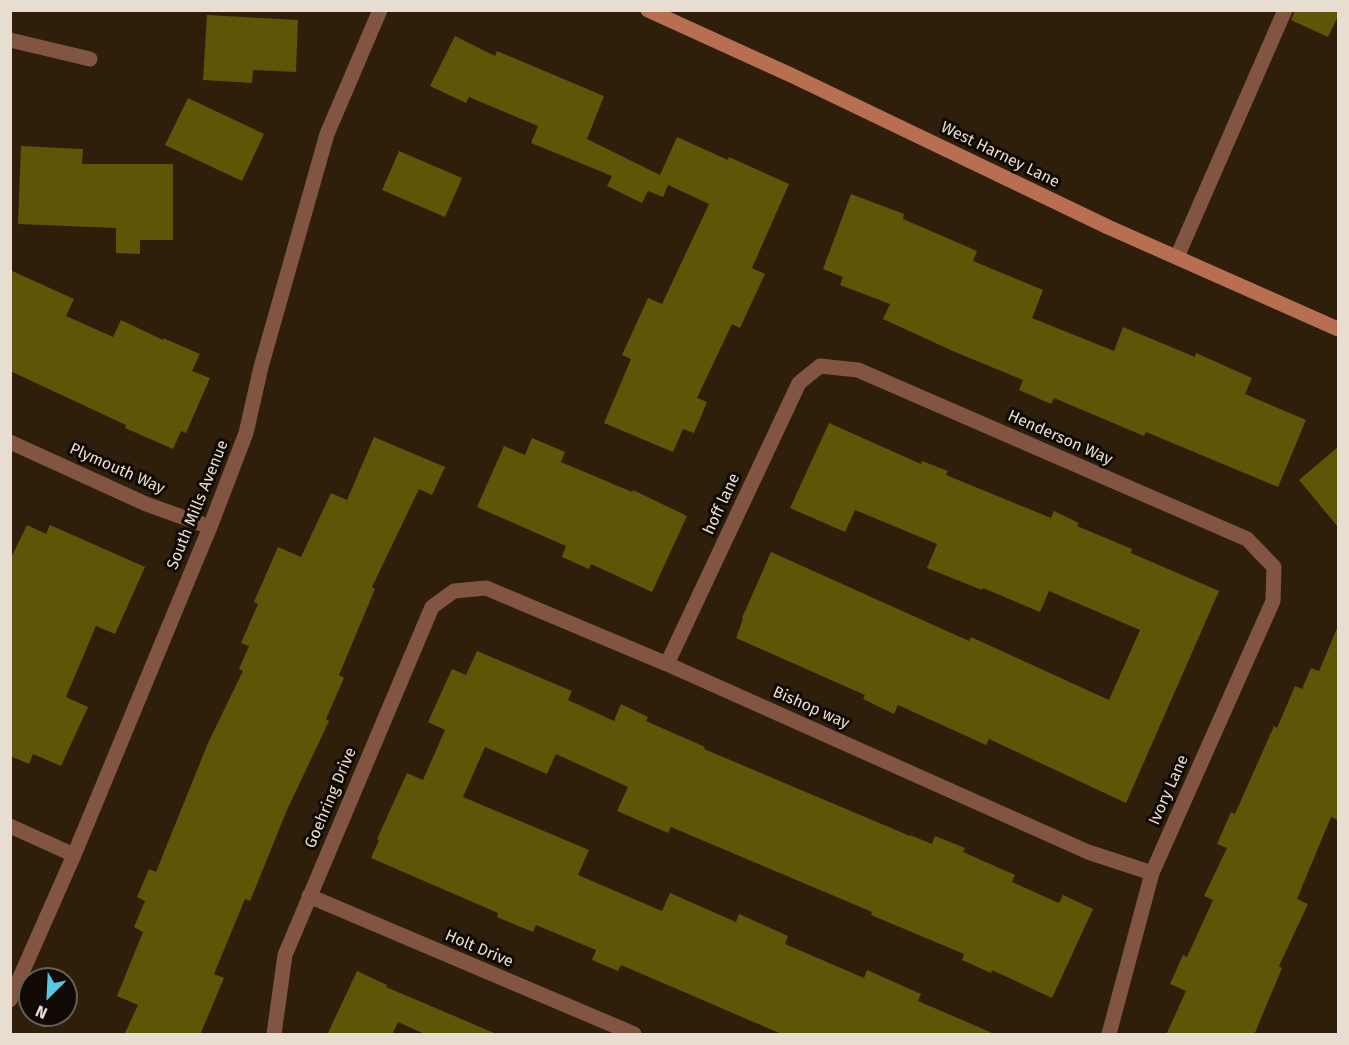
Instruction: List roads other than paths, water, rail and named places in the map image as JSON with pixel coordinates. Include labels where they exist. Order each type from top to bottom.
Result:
[{"type":"main road","name":"West Harney Lane","points":[[648,10],[793,76],[1108,227],[1338,329]]},
{"type":"street","name":"South Mills Avenue","points":[[10,1000],[74,855],[210,527],[246,433],[261,367],[327,134],[380,10]]},
{"type":"street","points":[[1177,257],[1285,10]]},
{"type":"street","points":[[10,40],[90,58]]},
{"type":"street","name":"Henderson Way","points":[[820,366],[858,370],[1247,539],[1274,567]]},
{"type":"street","name":"hoff lane","points":[[667,664],[799,384],[820,366]]},
{"type":"street","name":"Plymouth Way","points":[[10,442],[146,504],[210,527]]},
{"type":"street","name":"Ivory Lane","points":[[1109,1035],[1152,873],[1273,601],[1274,567]]},
{"type":"street","name":"Bishop way","points":[[454,591],[486,588],[667,664],[1089,852],[1152,873]]},
{"type":"street","name":"Goehring Drive","points":[[274,1035],[285,955],[432,607],[454,591]]},
{"type":"street","points":[[10,826],[74,855]]},
{"type":"street","name":"Holt Drive","points":[[309,896],[634,1035]]}]
